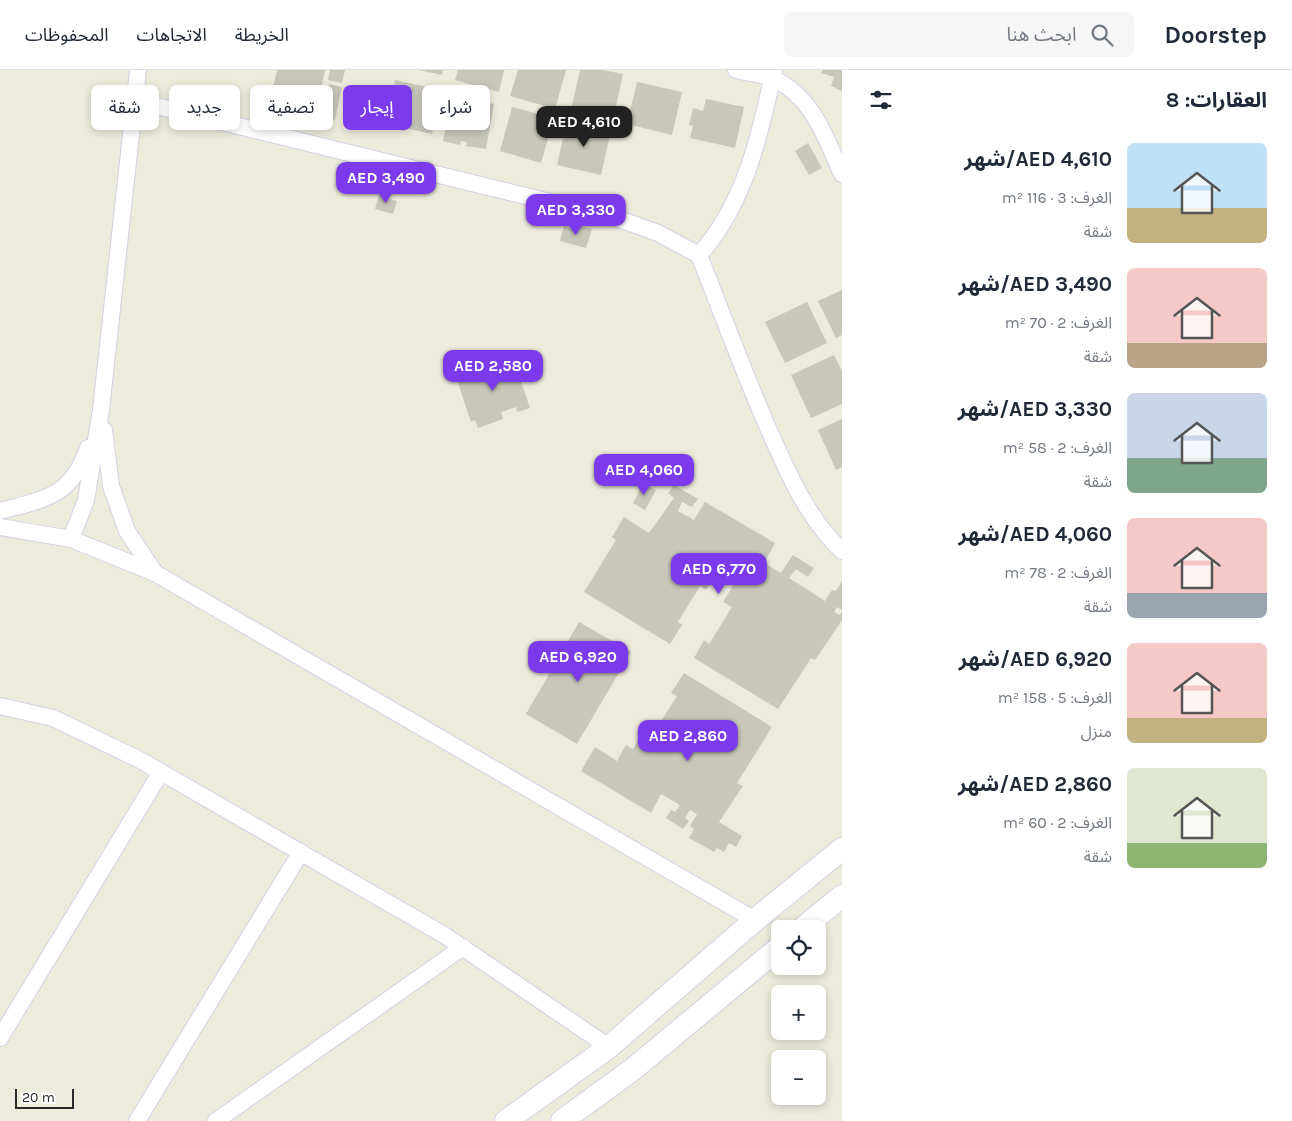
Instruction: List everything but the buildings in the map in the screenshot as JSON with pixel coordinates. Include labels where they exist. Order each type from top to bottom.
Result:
[{"type":"street","points":[[137,85],[138,70]]},
{"type":"street","points":[[736,70],[774,74],[808,105],[842,174]]},
{"type":"street","points":[[699,255],[716,236],[732,209],[750,164],[774,74]]},
{"type":"street","points":[[159,107],[616,218],[658,233],[699,255],[751,390],[791,480],[832,541],[842,551]]},
{"type":"street","points":[[71,539],[86,500],[101,410],[133,130]]},
{"type":"street","points":[[0,511],[46,498],[66,487],[81,466],[101,410]]},
{"type":"street","points":[[101,410],[111,486],[127,531],[155,573]]},
{"type":"street","points":[[0,527],[71,539],[155,573],[755,920]]},
{"type":"street","points":[[2,709],[53,718],[161,772],[463,947],[610,1047]]},
{"type":"street","points":[[0,1038],[161,772]]},
{"type":"street","points":[[506,1121],[610,1047],[755,920],[842,849]]},
{"type":"street","points":[[137,1121],[301,852]]},
{"type":"street","points":[[813,920],[842,896]]},
{"type":"street","points":[[216,1121],[463,947]]},
{"type":"street","points":[[562,1121],[632,1070],[771,954]]}]
